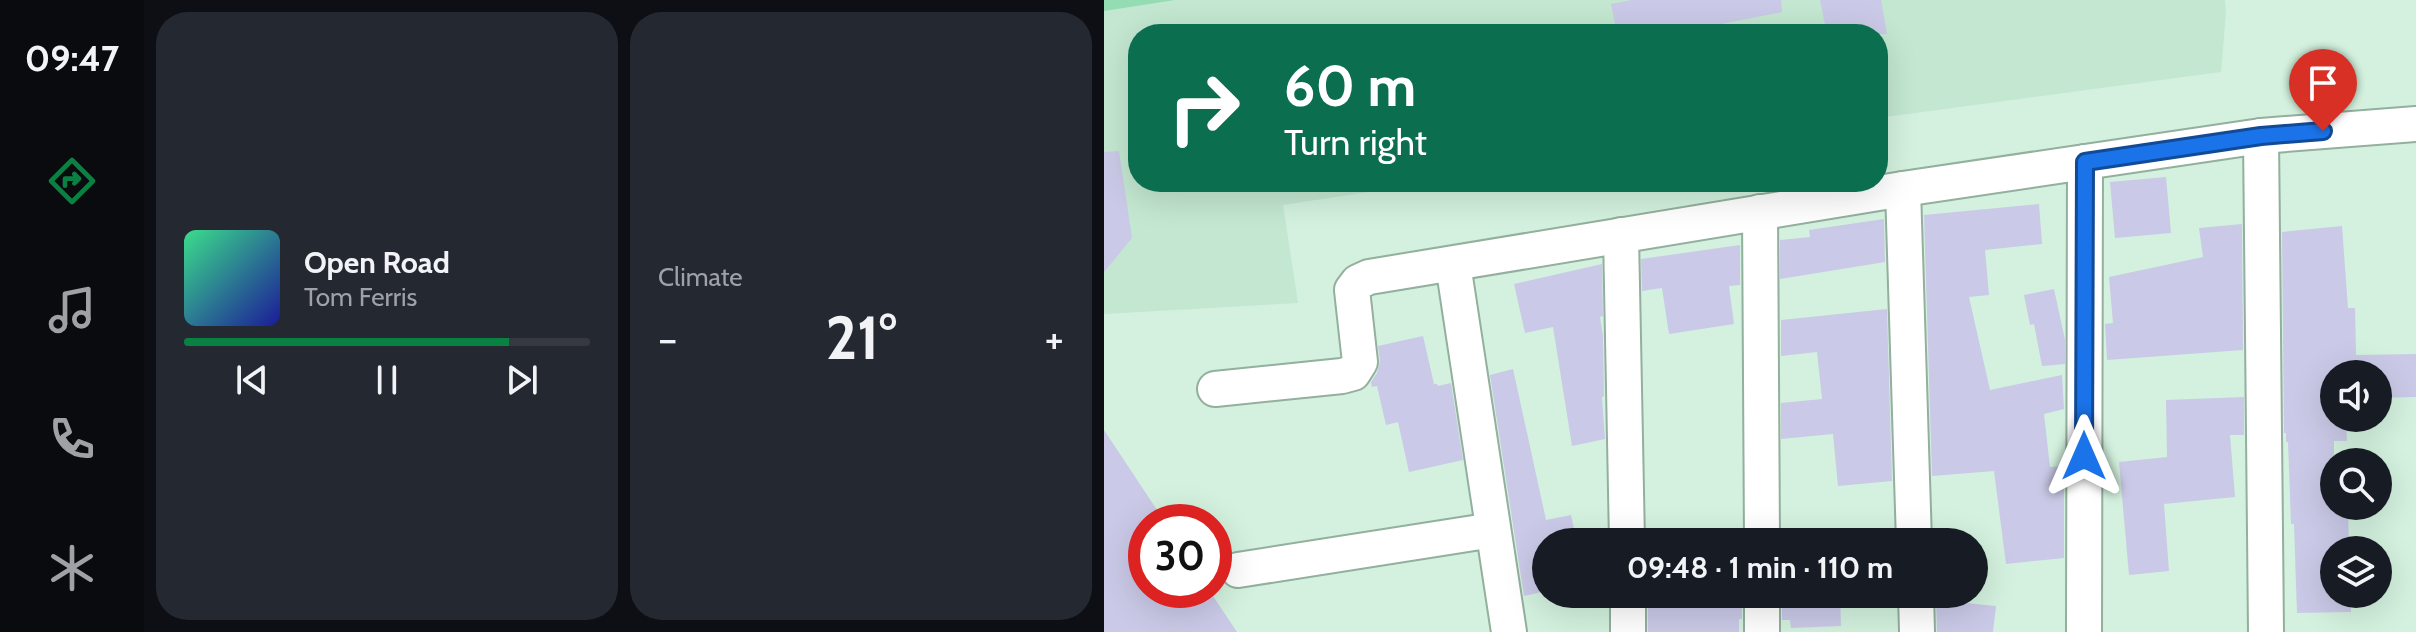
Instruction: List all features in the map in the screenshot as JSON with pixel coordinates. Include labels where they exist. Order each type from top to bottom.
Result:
[{"type":"street","points":[[1888,191],[2261,136],[2416,124]]},
{"type":"street","points":[[2261,136],[2266,632]]},
{"type":"street","points":[[2084,632],[2085,162]]},
{"type":"street","points":[[1903,189],[1914,528]]},
{"type":"street","points":[[1215,389],[1353,373],[1360,362],[1352,290],[1358,282],[1369,277],[1884,192]]},
{"type":"street","points":[[1760,212],[1762,528]]},
{"type":"street","points":[[1621,235],[1627,528]]},
{"type":"street","points":[[1453,264],[1509,632]]},
{"type":"street","points":[[1238,570],[1493,530]]},
{"type":"street","points":[[1628,608],[1628,632]]},
{"type":"street","points":[[1762,608],[1762,632]]},
{"type":"street","points":[[1916,608],[1917,632]]},
{"type":"shaded area","points":[[1104,0],[2225,0],[2221,72],[1888,117],[1888,24],[1128,24],[1128,192],[1369,192],[1283,205],[1298,303],[1104,314]]},
{"type":"green space","points":[[1104,0],[1175,0],[1104,11]]},
{"type":"building","points":[[1631,0],[1781,0],[1782,12],[1721,24],[1615,24],[1611,4]]},
{"type":"building","points":[[1820,0],[1881,0],[1885,24],[1825,24]]},
{"type":"building","points":[[1119,151],[1132,238],[1104,272],[1104,152]]},
{"type":"building","points":[[2166,177],[2171,233],[2115,238],[2110,182]]},
{"type":"building","points":[[2039,204],[2042,244],[1985,250],[1989,295],[1969,297],[1990,390],[2062,375],[2064,409],[2044,414],[2050,467],[2064,466],[2064,558],[2006,564],[1994,471],[1932,476],[1924,215]]},
{"type":"building","points":[[1884,219],[1885,262],[1780,279],[1780,240],[1810,237],[1809,230]]},
{"type":"building","points":[[2242,224],[2243,350],[2107,360],[2105,324],[2113,323],[2109,277],[2203,257],[2199,228]]},
{"type":"building","points":[[2342,226],[2348,308],[2355,308],[2356,355],[2416,354],[2416,397],[2392,398],[2392,360],[2320,360],[2320,432],[2347,432],[2347,441],[2334,441],[2334,448],[2320,448],[2320,520],[2348,520],[2349,536],[2320,536],[2320,608],[2351,608],[2351,612],[2297,613],[2294,524],[2291,524],[2288,442],[2284,433],[2282,232]]},
{"type":"building","points":[[1740,245],[1740,285],[1729,286],[1734,324],[1669,334],[1662,288],[1642,291],[1641,259]]},
{"type":"building","points":[[1602,264],[1603,316],[1600,317],[1605,439],[1572,446],[1553,327],[1525,333],[1514,284]]},
{"type":"building","points":[[2054,289],[2065,340],[2065,364],[2042,366],[2034,324],[2030,325],[2024,295]]},
{"type":"building","points":[[1887,309],[1892,481],[1838,486],[1833,434],[1781,439],[1781,403],[1822,399],[1817,352],[1781,356],[1781,320]]},
{"type":"building","points":[[1423,336],[1434,384],[1451,383],[1463,460],[1409,472],[1398,422],[1386,425],[1377,386],[1372,387],[1371,382],[1380,361],[1378,346]]},
{"type":"building","points":[[1513,369],[1546,520],[1571,515],[1574,528],[1532,528],[1532,594],[1524,596],[1490,375]]},
{"type":"building","points":[[2244,397],[2244,435],[2230,435],[2235,497],[2164,504],[2169,571],[2129,575],[2119,462],[2167,457],[2166,400]]},
{"type":"building","points":[[1104,430],[1153,504],[1128,504],[1128,608],[1221,608],[1237,632],[1104,632]]},
{"type":"building","points":[[1996,606],[1993,632],[1937,632],[1936,608]]},
{"type":"building","points":[[1648,608],[1742,608],[1739,632],[1648,632]]},
{"type":"building","points":[[1782,608],[1840,608],[1841,626],[1791,628],[1790,620],[1782,620]]},
{"type":"route","points":[[2084,456],[2085,162],[2261,136],[2323,131]]}]
